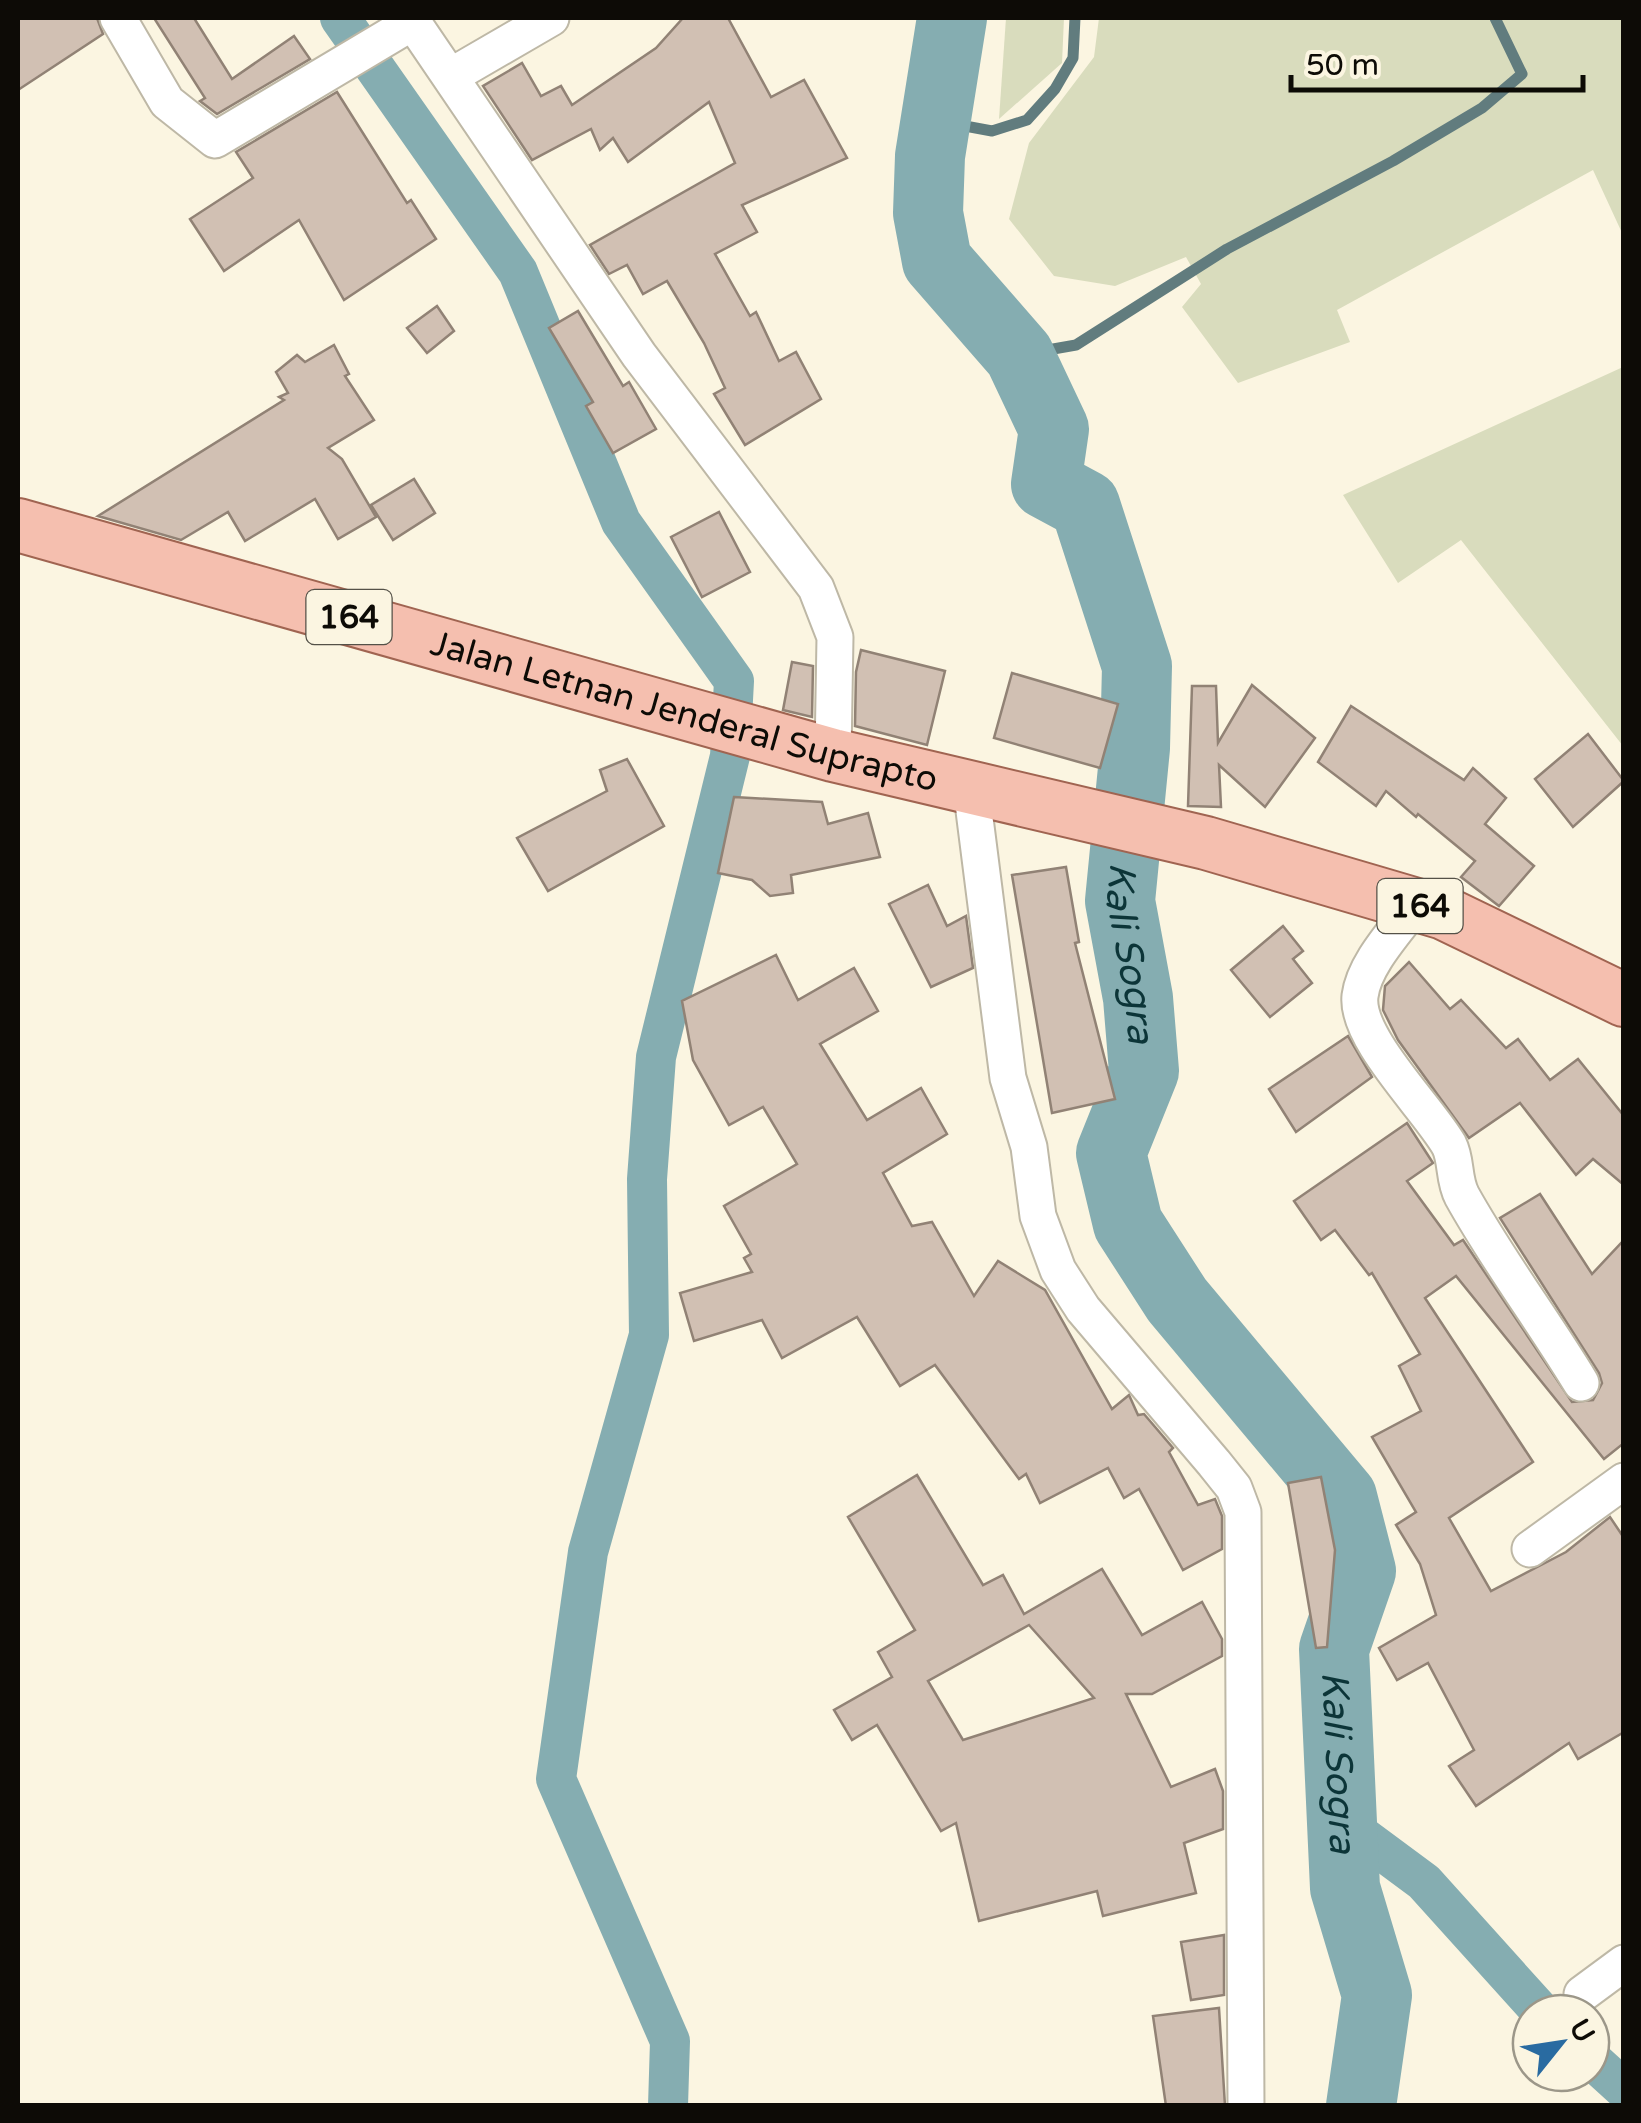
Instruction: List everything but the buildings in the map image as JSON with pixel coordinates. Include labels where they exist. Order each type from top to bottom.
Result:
[{"type":"main road","name":"Jalan Letnan Jenderal Suprapto","points":[[18,525],[680,708],[810,748],[1206,843],[1414,905]]},
{"type":"main road","name":"164","points":[[1414,905],[1444,913],[1624,1000]]},
{"type":"street","points":[[118,18],[167,102],[215,140],[403,25],[452,76],[640,355],[816,588],[835,637],[810,748]]},
{"type":"street","points":[[452,76],[551,18]]},
{"type":"street","points":[[971,787],[1008,1078],[1028,1147],[1038,1216],[1058,1270],[1083,1309],[1224,1475],[1243,1512],[1246,2106]]},
{"type":"street","points":[[1414,905],[1374,962],[1360,994],[1361,1011],[1375,1040],[1448,1144],[1455,1182],[1480,1227],[1582,1383]]},
{"type":"street","points":[[1530,1548],[1624,1482]]},
{"type":"street","points":[[1583,1993],[1624,1962]]},
{"type":"green space","points":[[1006,18],[1064,18],[1062,63],[999,119]]},
{"type":"green space","points":[[1099,18],[1623,18],[1623,235],[1593,170],[1337,310],[1350,342],[1238,383],[1182,307],[1201,284],[1186,257],[1115,286],[1054,276],[1009,219],[1029,143],[1094,57]]},
{"type":"green space","points":[[1623,367],[1623,746],[1461,540],[1398,583],[1343,495]]},
{"type":"waterway","points":[[340,18],[518,272],[621,522],[734,681],[730,756],[656,1057],[647,1179],[649,1335],[588,1552],[556,1779],[670,2041],[668,2106]]},
{"type":"waterway","name":"Kali Sogra","points":[[952,18],[930,156],[928,213],[937,261],[1019,355],[1054,429],[1046,484],[1085,505],[1137,666],[1135,748],[1120,901],[1138,998],[1144,1071],[1111,1153],[1128,1224],[1177,1300],[1342,1497],[1361,1571],[1334,1649],[1345,1888],[1377,1995],[1361,2106]]},
{"type":"waterway","points":[[938,121],[992,131],[1027,120],[1055,89],[1073,58],[1075,18]]},
{"type":"waterway","points":[[1019,355],[1076,345],[1227,249],[1393,161],[1482,108],[1522,74],[1495,18]]},
{"type":"waterway","points":[[1343,1822],[1424,1882],[1524,1993]]},
{"type":"waterway","points":[[1611,2077],[1624,2089]]}]
